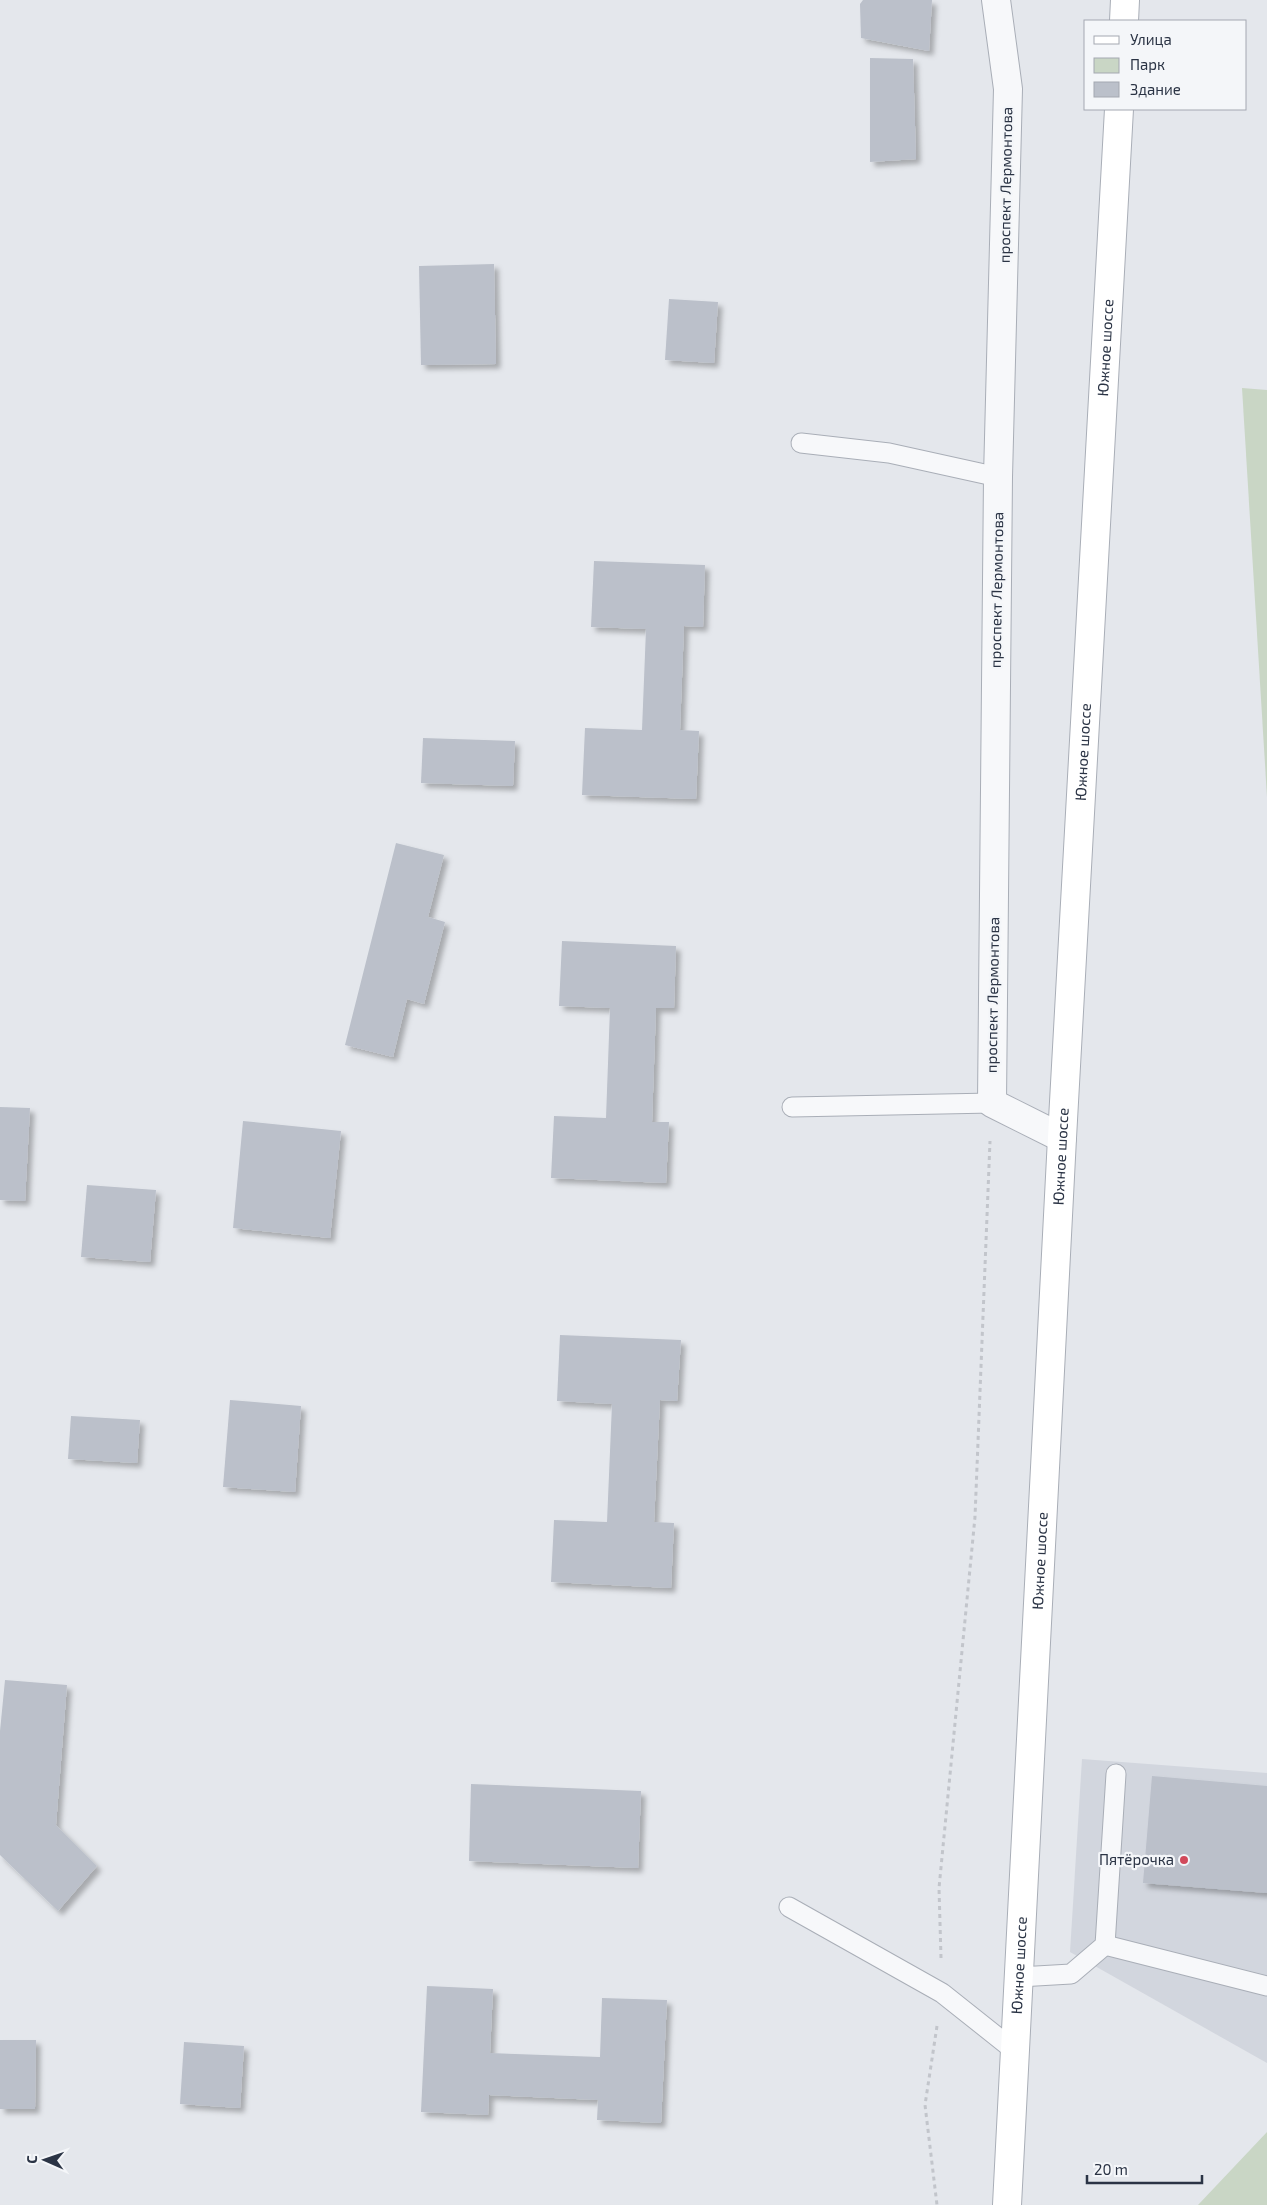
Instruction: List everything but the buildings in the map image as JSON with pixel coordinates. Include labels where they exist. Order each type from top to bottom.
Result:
[{"type":"street","name":"проспект Лермонтова","points":[[992,1103],[998,477],[1008,89],[996,0]]},
{"type":"street","points":[[1124,20],[1125,0]]},
{"type":"street","name":"Южное шоссе","points":[[1008,2205],[1062,1138],[1119,110]]},
{"type":"street","points":[[992,1103],[1062,1138]]},
{"type":"lane","points":[[801,443],[889,453],[998,477]]},
{"type":"lane","points":[[792,1107],[992,1103]]},
{"type":"lane","points":[[1019,1977],[1071,1974],[1104,1945],[1116,1774]]},
{"type":"lane","points":[[789,1907],[942,1993],[1015,2051]]},
{"type":"lane","points":[[1104,1945],[1267,1986]]},
{"type":"path","points":[[937,2205],[925,2105],[942,1993],[939,1888],[975,1516],[992,1103]]},
{"type":"shaded area","points":[[1082,1759],[1267,1773],[1267,2063],[1070,1952]]},
{"type":"green space","points":[[1242,388],[1267,390],[1267,797]]},
{"type":"green space","points":[[1267,2132],[1267,2205],[1198,2205]]},
{"type":"place","name":"Пятёрочка","points":[[1184,1860]]}]
